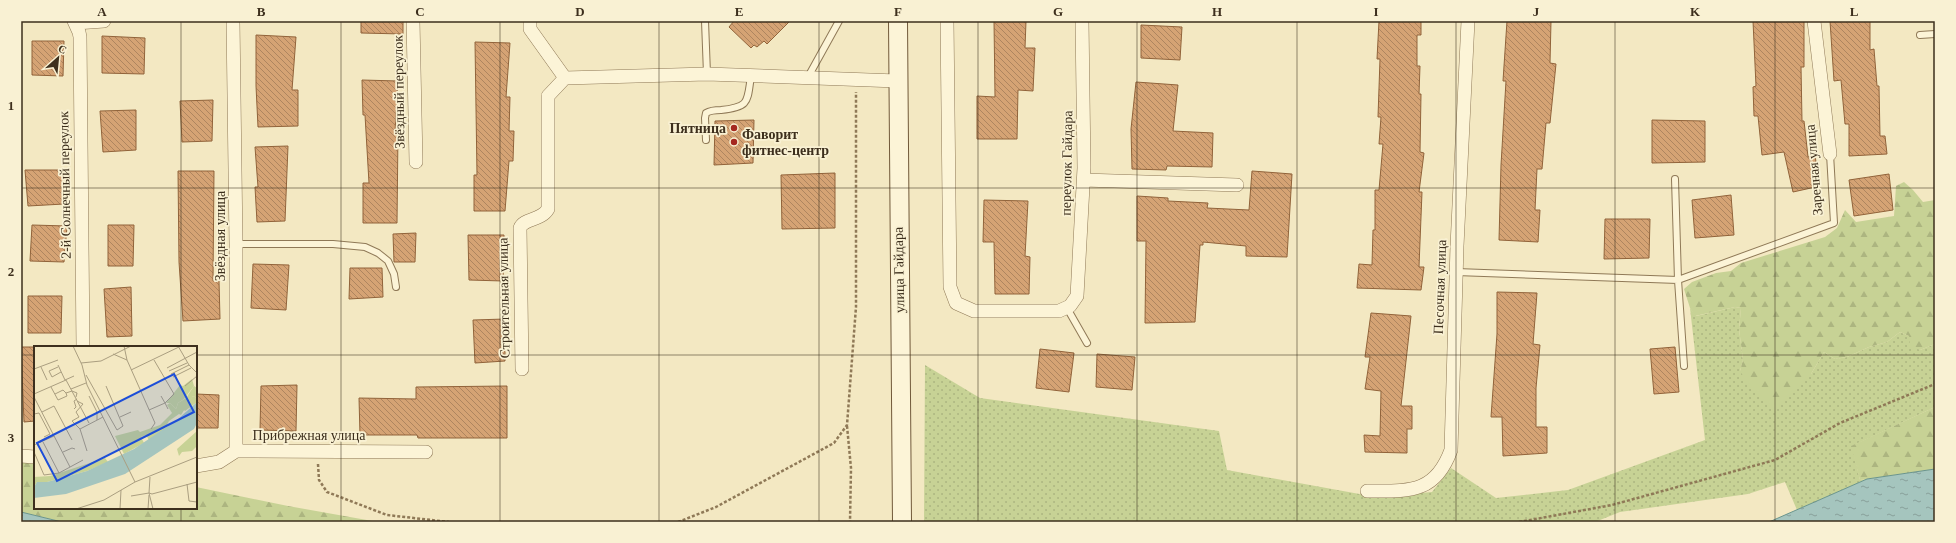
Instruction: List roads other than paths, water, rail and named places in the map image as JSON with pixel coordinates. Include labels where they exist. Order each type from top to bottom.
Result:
[{"type":"main road","name":"улица Гайдара","points":[[898,21],[897,81],[902,521]]},
{"type":"street","points":[[76,22],[104,21]]},
{"type":"street","name":"Звёздная улица","points":[[233,21],[236,244],[236,451]]},
{"type":"street","name":"Звёздный переулок","points":[[413,21],[416,162]]},
{"type":"street","points":[[530,21],[530,29],[565,78],[707,74],[897,81]]},
{"type":"street","points":[[948,21],[950,287],[952,296],[960,306],[974,311],[1059,311],[1070,306]]},
{"type":"street","name":"переулок Гайдара","points":[[1070,306],[1079,288],[1084,180],[1082,21]]},
{"type":"street","name":"Песочная улица","points":[[1367,491],[1391,491],[1422,488],[1440,472],[1447,461],[1451,450],[1456,272],[1468,21]]},
{"type":"street","name":"Заречная улица","points":[[1814,21],[1830,154]]},
{"type":"street","name":"2-й Солнечный переулок","points":[[76,22],[80,37],[83,346]]},
{"type":"street","name":"Строительная улица","points":[[522,369],[520,228],[523,223],[541,216],[548,208],[548,96],[565,78]]},
{"type":"street","points":[[1084,180],[1238,185]]},
{"type":"street","name":"Прибрежная улица","points":[[197,466],[220,462],[236,451],[426,452]]},
{"type":"street","points":[[21,456],[34,457]]},
{"type":"lane","points":[[706,21],[707,74]]},
{"type":"lane","points":[[808,77],[839,21]]},
{"type":"lane","points":[[1920,35],[1935,34]]},
{"type":"lane","points":[[706,140],[704,118],[706,113],[711,110],[736,108],[743,105],[748,98],[751,76]]},
{"type":"lane","name":"Заречная улица","points":[[1678,280],[1834,223],[1830,154]]},
{"type":"lane","points":[[1675,179],[1678,280],[1684,366]]},
{"type":"lane","points":[[236,244],[332,244],[365,247],[378,253],[388,261],[394,274],[396,287]]},
{"type":"lane","points":[[1456,272],[1678,280]]},
{"type":"lane","points":[[1070,306],[1087,343]]},
{"type":"water","points":[[1935,469],[1935,522],[1769,522],[1867,479]]},
{"type":"water","points":[[21,512],[62,522],[21,522]]},
{"type":"place","name":"Пятница","points":[[734,128]]},
{"type":"place","name":"Фаворит фитнес-центр","points":[[734,142]]}]
